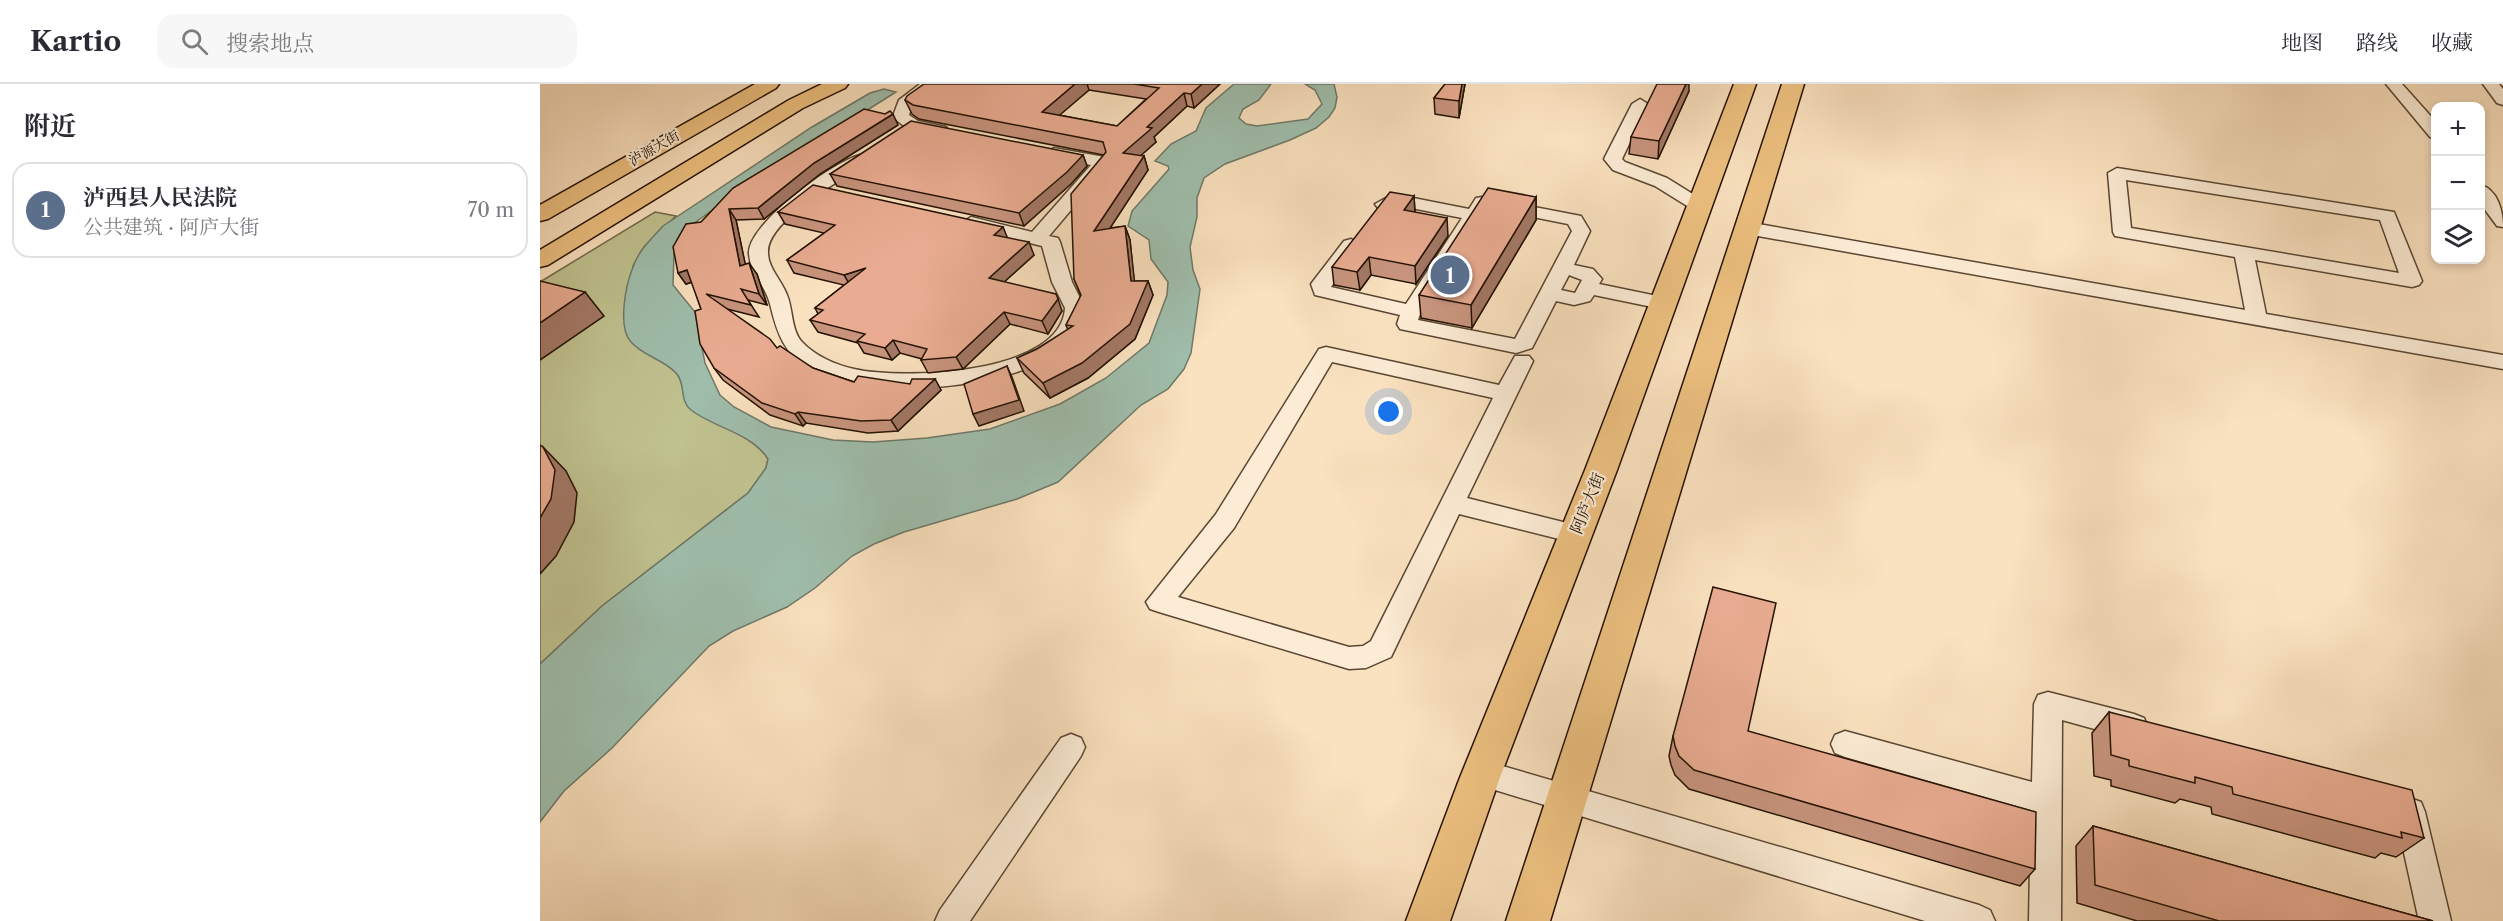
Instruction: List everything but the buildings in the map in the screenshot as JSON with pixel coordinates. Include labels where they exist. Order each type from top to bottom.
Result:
[{"type":"highway","name":"阿庐大街","points":[[1428,921],[1482,772],[1575,534],[1745,84]]},
{"type":"highway","points":[[1528,921],[1565,797],[1668,485],[1746,228],[1793,84]]},
{"type":"main road","name":"泸源大街","points":[[540,214],[769,84]]},
{"type":"main road","points":[[540,260],[796,104],[838,84]]},
{"type":"street","points":[[930,84],[903,107],[901,116],[913,125],[959,134]]},
{"type":"street","points":[[2394,84],[2431,127]]},
{"type":"street","points":[[2406,84],[2431,112]]},
{"type":"street","points":[[2491,84],[2503,100]]},
{"type":"street","points":[[1640,104],[1613,154],[1614,163],[1661,182],[1698,206]]},
{"type":"street","points":[[895,137],[913,125]]},
{"type":"street","points":[[878,148],[816,189],[766,231],[758,247],[758,255],[775,286],[783,324],[796,347],[825,367],[862,377],[909,382],[982,375],[1016,365],[1056,343],[1072,325],[1075,305],[1063,284],[1051,242],[957,219]]},
{"type":"street","points":[[1038,237],[1100,165],[1099,161],[1041,150]]},
{"type":"street","points":[[2117,173],[2388,216],[2412,281],[2300,262],[2244,253],[2122,232],[2117,173]]},
{"type":"street","points":[[2485,177],[2503,202]]},
{"type":"street","points":[[816,189],[840,194]]},
{"type":"street","points":[[2485,196],[2503,222]]},
{"type":"street","points":[[1412,311],[1322,291],[1319,288],[1386,200],[1393,199],[1474,215]]},
{"type":"street","points":[[1482,202],[1575,220],[1581,231],[1525,343],[1516,346],[1407,324],[1412,311],[1474,215],[1482,202]]},
{"type":"street","points":[[1746,228],[2503,362]]},
{"type":"street","points":[[2244,253],[2257,319]]},
{"type":"street","points":[[1549,294],[1574,299],[1583,297],[1592,279],[1587,273],[1562,268]]},
{"type":"street","points":[[1587,288],[1662,303]]},
{"type":"street","points":[[1506,394],[1326,354],[1231,513],[1159,602],[1349,658],[1365,658],[1382,649],[1506,394],[1522,361]]},
{"type":"street","points":[[1453,503],[1575,534]]},
{"type":"street","points":[[2045,921],[2048,704],[2163,734]]},
{"type":"street","points":[[1845,744],[2046,800]]},
{"type":"street","points":[[951,921],[1071,747]]},
{"type":"street","points":[[1482,772],[1979,921]]},
{"type":"street","points":[[2395,795],[2406,798],[2435,921]]},
{"type":"green space","points":[[655,212],[676,216],[644,247],[633,266],[639,349],[664,362],[675,371],[682,383],[684,397],[688,404],[708,418],[752,442],[761,450],[768,459],[766,468],[748,493],[602,606],[540,664],[540,282]]},
{"type":"shaded area","points":[[1234,84],[1271,84],[1259,100],[1243,109],[1239,118],[1246,124],[1257,126],[1308,119],[1322,104],[1315,90],[1305,84],[1334,84],[1337,97],[1335,108],[1329,117],[1316,128],[1225,164],[1204,178],[1197,198],[1197,217],[1190,247],[1193,270],[1200,289],[1191,353],[1184,369],[1168,389],[1141,405],[1058,482],[1017,499],[904,532],[874,544],[852,556],[815,588],[787,607],[733,631],[709,646],[612,748],[564,791],[540,822],[540,664],[602,606],[748,493],[766,468],[768,459],[761,450],[743,437],[691,410],[685,402],[681,382],[676,373],[636,347],[627,335],[624,326],[624,305],[630,274],[642,250],[663,226],[812,127],[870,93],[884,89],[896,92],[745,187],[693,224],[681,237],[674,254],[673,285],[695,312],[705,363],[720,395],[734,407],[771,427],[833,440],[873,442],[927,438],[990,429],[1060,404],[1106,378],[1149,343],[1167,295],[1168,282],[1151,259],[1149,240],[1128,226],[1132,211],[1169,169],[1168,166],[1155,161],[1171,144],[1196,131],[1206,108]]},
{"type":"place","name":"泸西县人民法院","points":[[1450,275]]}]
